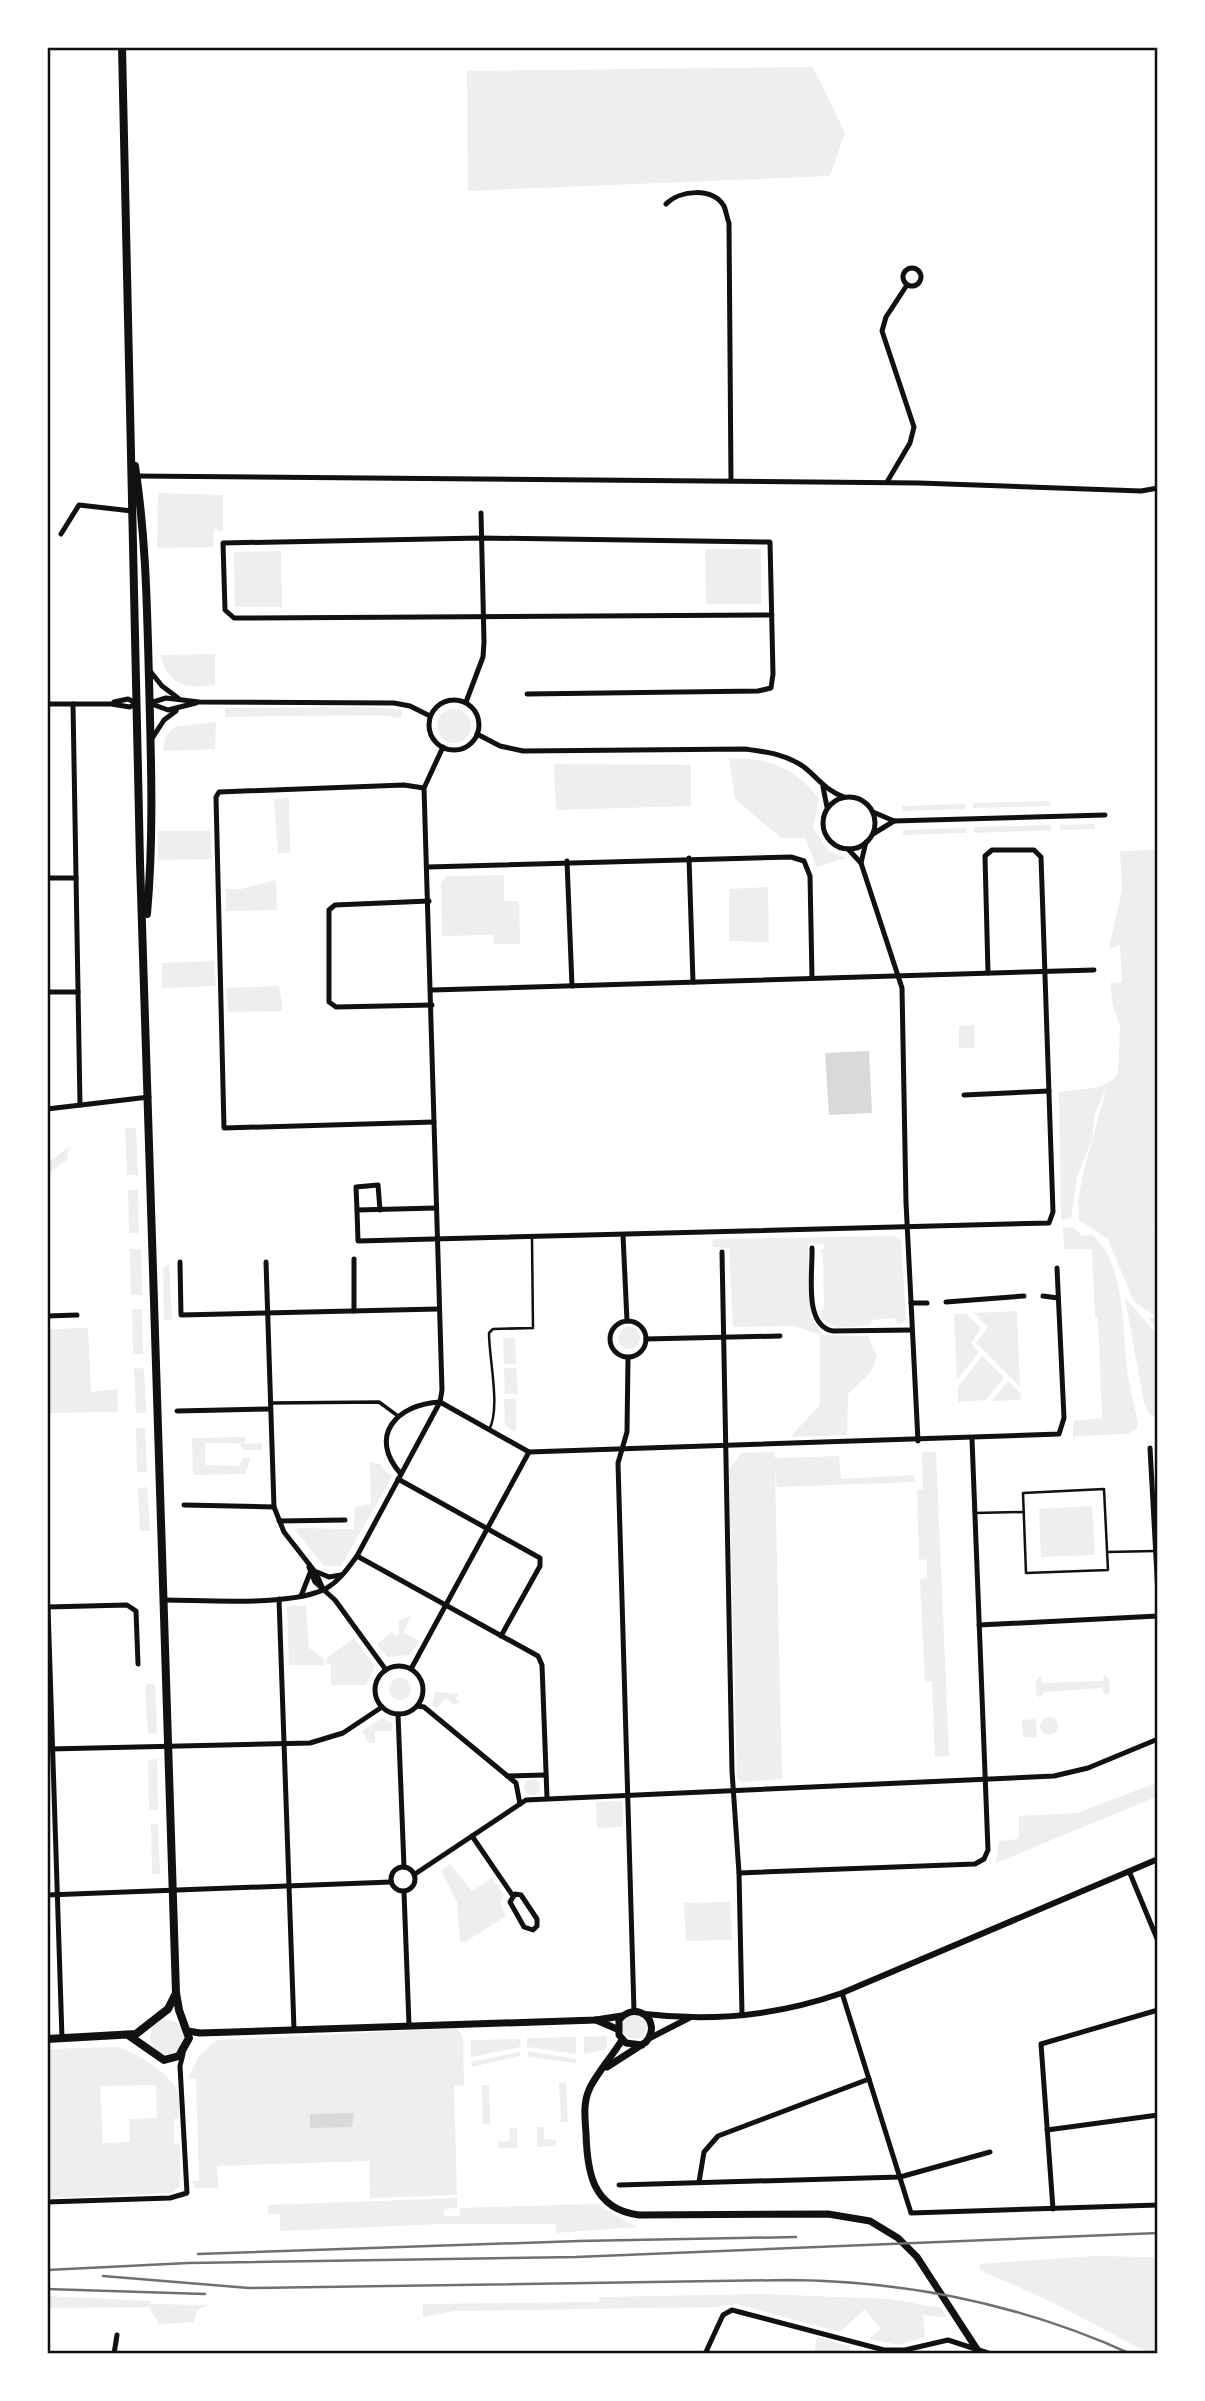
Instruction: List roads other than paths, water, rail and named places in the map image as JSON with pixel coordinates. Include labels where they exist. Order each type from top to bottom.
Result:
[{"type":"main road","points":[[122,47],[132,451],[134,476],[142,510],[149,668],[150,862],[145,942]]},
{"type":"main road","points":[[134,476],[131,511],[136,703],[175,1888],[176,1993],[178,2010],[187,2028],[186,2048]]},
{"type":"main road","points":[[136,703],[149,703]]},
{"type":"main road","points":[[47,2039],[136,2034],[168,2009],[176,1993]]},
{"type":"main road","points":[[159,2015],[174,2016],[187,2028],[200,2033],[596,2020],[634,2011],[645,2014],[652,2022],[650,2038],[606,2067]]},
{"type":"main road","points":[[617,2029],[622,2016]]},
{"type":"main road","points":[[596,2020],[617,2029],[622,2040],[631,2045],[642,2045]]},
{"type":"main road","points":[[147,2025],[144,2039],[146,2047],[150,2053],[164,2060],[172,2059],[200,2033]]},
{"type":"main road","points":[[128,2035],[146,2047]]},
{"type":"main road","points":[[622,2040],[593,2083],[585,2102],[589,2177],[600,2193],[614,2206],[632,2214],[828,2214],[875,2224],[917,2257],[980,2354]]},
{"type":"street","points":[[666,204],[683,194],[711,195],[723,205],[729,223],[731,481]]},
{"type":"street","points":[[887,482],[910,443],[914,427],[882,331],[886,317],[907,285]]},
{"type":"street","points":[[134,476],[1022,484],[1141,491],[1158,488]]},
{"type":"street","points":[[61,534],[79,505],[142,510]]},
{"type":"street","points":[[466,702],[483,657],[481,513]]},
{"type":"street","points":[[527,694],[758,691],[771,688],[773,674],[771,542],[481,538],[223,543],[225,610],[234,618],[772,615]]},
{"type":"street","points":[[149,668],[165,690],[187,701]]},
{"type":"street","points":[[149,703],[161,698],[199,702],[394,703],[410,706],[430,716]]},
{"type":"street","points":[[444,701],[466,702],[479,720],[477,734],[473,741],[459,749],[443,747],[432,738],[430,716],[444,701]]},
{"type":"street","points":[[150,744],[164,720],[182,708],[199,702]]},
{"type":"street","points":[[47,704],[111,704],[130,707],[136,703]]},
{"type":"street","points":[[149,703],[162,709],[182,708]]},
{"type":"street","points":[[73,704],[80,1105]]},
{"type":"street","points":[[477,734],[500,746],[523,751],[745,749],[778,754],[803,766],[822,785],[844,797],[861,799],[873,812],[894,821],[1105,815]]},
{"type":"street","points":[[165,1600],[300,1597],[323,1589],[344,1574],[357,1556],[440,1402],[432,990],[424,788],[433,763],[443,747]]},
{"type":"street","points":[[424,788],[404,785],[219,792],[216,797],[224,1128],[434,1122]]},
{"type":"street","points":[[822,785],[827,807],[824,831],[832,842],[848,849],[861,863],[899,976],[907,1227],[918,1441]]},
{"type":"street","points":[[827,807],[844,797]]},
{"type":"street","points":[[872,835],[875,821],[873,812]]},
{"type":"street","points":[[848,849],[858,849],[872,835],[894,821]]},
{"type":"street","points":[[861,863],[866,842]]},
{"type":"street","points":[[380,1210],[378,1185],[356,1187],[358,1241],[1046,1224],[1052,1220],[1054,1212],[1041,857],[1034,850],[992,850],[984,859],[988,973]]},
{"type":"street","points":[[428,867],[791,857],[804,862],[810,876],[812,978]]},
{"type":"street","points":[[689,859],[693,982]]},
{"type":"street","points":[[567,862],[572,986]]},
{"type":"street","points":[[47,878],[76,878]]},
{"type":"street","points":[[429,901],[335,905],[329,910],[329,1002],[337,1007],[432,1005]]},
{"type":"street","points":[[432,990],[1094,970]]},
{"type":"street","points":[[47,992],[78,992]]},
{"type":"street","points":[[964,1095],[1049,1091]]},
{"type":"street","points":[[47,1109],[149,1097]]},
{"type":"street","points":[[357,1210],[436,1208]]},
{"type":"street","points":[[623,1236],[627,1321]]},
{"type":"street","points":[[812,1248],[814,1315],[822,1328],[833,1332],[912,1330]]},
{"type":"street","points":[[722,1252],[734,1790],[742,2014]]},
{"type":"street","points":[[354,1259],[354,1311]]},
{"type":"street","points":[[180,1262],[181,1315],[438,1309]]},
{"type":"street","points":[[266,1262],[274,1507],[279,1521],[323,1589],[335,1600],[386,1670]]},
{"type":"street","points":[[501,1636],[541,1562],[537,1555],[400,1476],[391,1463],[387,1450],[388,1435],[398,1416],[412,1406],[440,1402],[529,1452],[918,1441],[1059,1434],[1064,1418],[1058,1268]]},
{"type":"street","points":[[946,1302],[1024,1296]]},
{"type":"street","points":[[1043,1296],[1058,1298]]},
{"type":"street","points":[[911,1303],[927,1303]]},
{"type":"street","points":[[47,1316],[77,1315]]},
{"type":"street","points":[[627,1321],[642,1327],[646,1339],[640,1353],[628,1358],[614,1352],[609,1340],[615,1325],[627,1321]]},
{"type":"street","points":[[646,1339],[780,1336]]},
{"type":"street","points":[[628,1358],[625,1448],[618,1463],[634,2011]]},
{"type":"street","points":[[177,1411],[379,1402],[398,1416]]},
{"type":"street","points":[[739,1873],[975,1864],[984,1859],[988,1850],[972,1439]]},
{"type":"street","points":[[1150,1448],[1158,1594]]},
{"type":"street","points":[[411,1669],[529,1452]]},
{"type":"street","points":[[184,1505],[274,1507]]},
{"type":"street","points":[[279,1521],[345,1520]]},
{"type":"street","points":[[357,1556],[534,1653],[542,1665],[547,1798]]},
{"type":"street","points":[[311,1569],[328,1577],[344,1574]]},
{"type":"street","points":[[300,1597],[311,1569]]},
{"type":"street","points":[[279,1599],[294,2029]]},
{"type":"street","points":[[62,2038],[49,1749],[48,1607],[127,1605],[136,1611],[138,1664]]},
{"type":"street","points":[[979,1625],[1158,1616]]},
{"type":"street","points":[[418,1706],[423,1686],[411,1669],[398,1666],[386,1670],[376,1688],[382,1707],[398,1714],[418,1706],[424,1707],[516,1783],[520,1804]]},
{"type":"street","points":[[49,1749],[284,1745],[336,1736],[368,1719],[382,1707]]},
{"type":"street","points":[[398,1714],[404,1867]]},
{"type":"street","points":[[415,1874],[526,1800],[985,1781],[1072,1773],[1158,1739]]},
{"type":"street","points":[[507,1776],[545,1775]]},
{"type":"street","points":[[472,1836],[513,1896]]},
{"type":"street","points":[[645,2014],[742,2014],[796,2008],[842,1993],[1158,1859]]},
{"type":"street","points":[[404,1867],[415,1874]]},
{"type":"street","points":[[391,1882],[395,1870],[404,1867]]},
{"type":"street","points":[[1129,1871],[1158,1941]]},
{"type":"street","points":[[404,1892],[414,1885],[415,1874]]},
{"type":"street","points":[[47,1895],[175,1888],[391,1882]]},
{"type":"street","points":[[391,1882],[396,1889],[404,1892]]},
{"type":"street","points":[[404,1892],[409,2025]]},
{"type":"street","points":[[521,1895],[537,1919],[535,1928],[529,1930],[524,1927],[510,1902],[513,1896],[521,1895]]},
{"type":"street","points":[[842,1993],[911,2213],[1158,2205]]},
{"type":"street","points":[[1053,2209],[1041,2044],[1158,2010]]},
{"type":"street","points":[[650,2038],[691,2016]]},
{"type":"street","points":[[47,2203],[170,2198],[187,2193],[180,2071],[186,2048]]},
{"type":"street","points":[[164,2060],[180,2071]]},
{"type":"street","points":[[699,2182],[704,2152],[718,2136],[869,2079]]},
{"type":"street","points":[[1047,2130],[1158,2115]]},
{"type":"street","points":[[619,2185],[900,2177],[990,2152]]},
{"type":"street","points":[[705,2354],[723,2315],[734,2310],[884,2350],[905,2350],[948,2340],[991,2354]]},
{"type":"street","points":[[114,2354],[117,2335]]},
{"type":"lane","points":[[489,1430],[494,1420],[489,1332],[533,1328],[532,1238]]},
{"type":"lane","points":[[1104,1489],[1108,1570],[1026,1573],[1024,1512],[1023,1493],[1104,1489]]},
{"type":"lane","points":[[975,1513],[1024,1512]]},
{"type":"lane","points":[[1107,1552],[1156,1551]]},
{"type":"railway","points":[[47,2270],[188,2263],[576,2257],[1158,2233]]},
{"type":"railway","points":[[198,2254],[579,2241],[796,2237]]},
{"type":"railway","points":[[103,2276],[249,2288],[834,2281],[921,2291],[1006,2309],[1048,2321],[1131,2354]]},
{"type":"railway","points":[[47,2289],[205,2294]]}]
